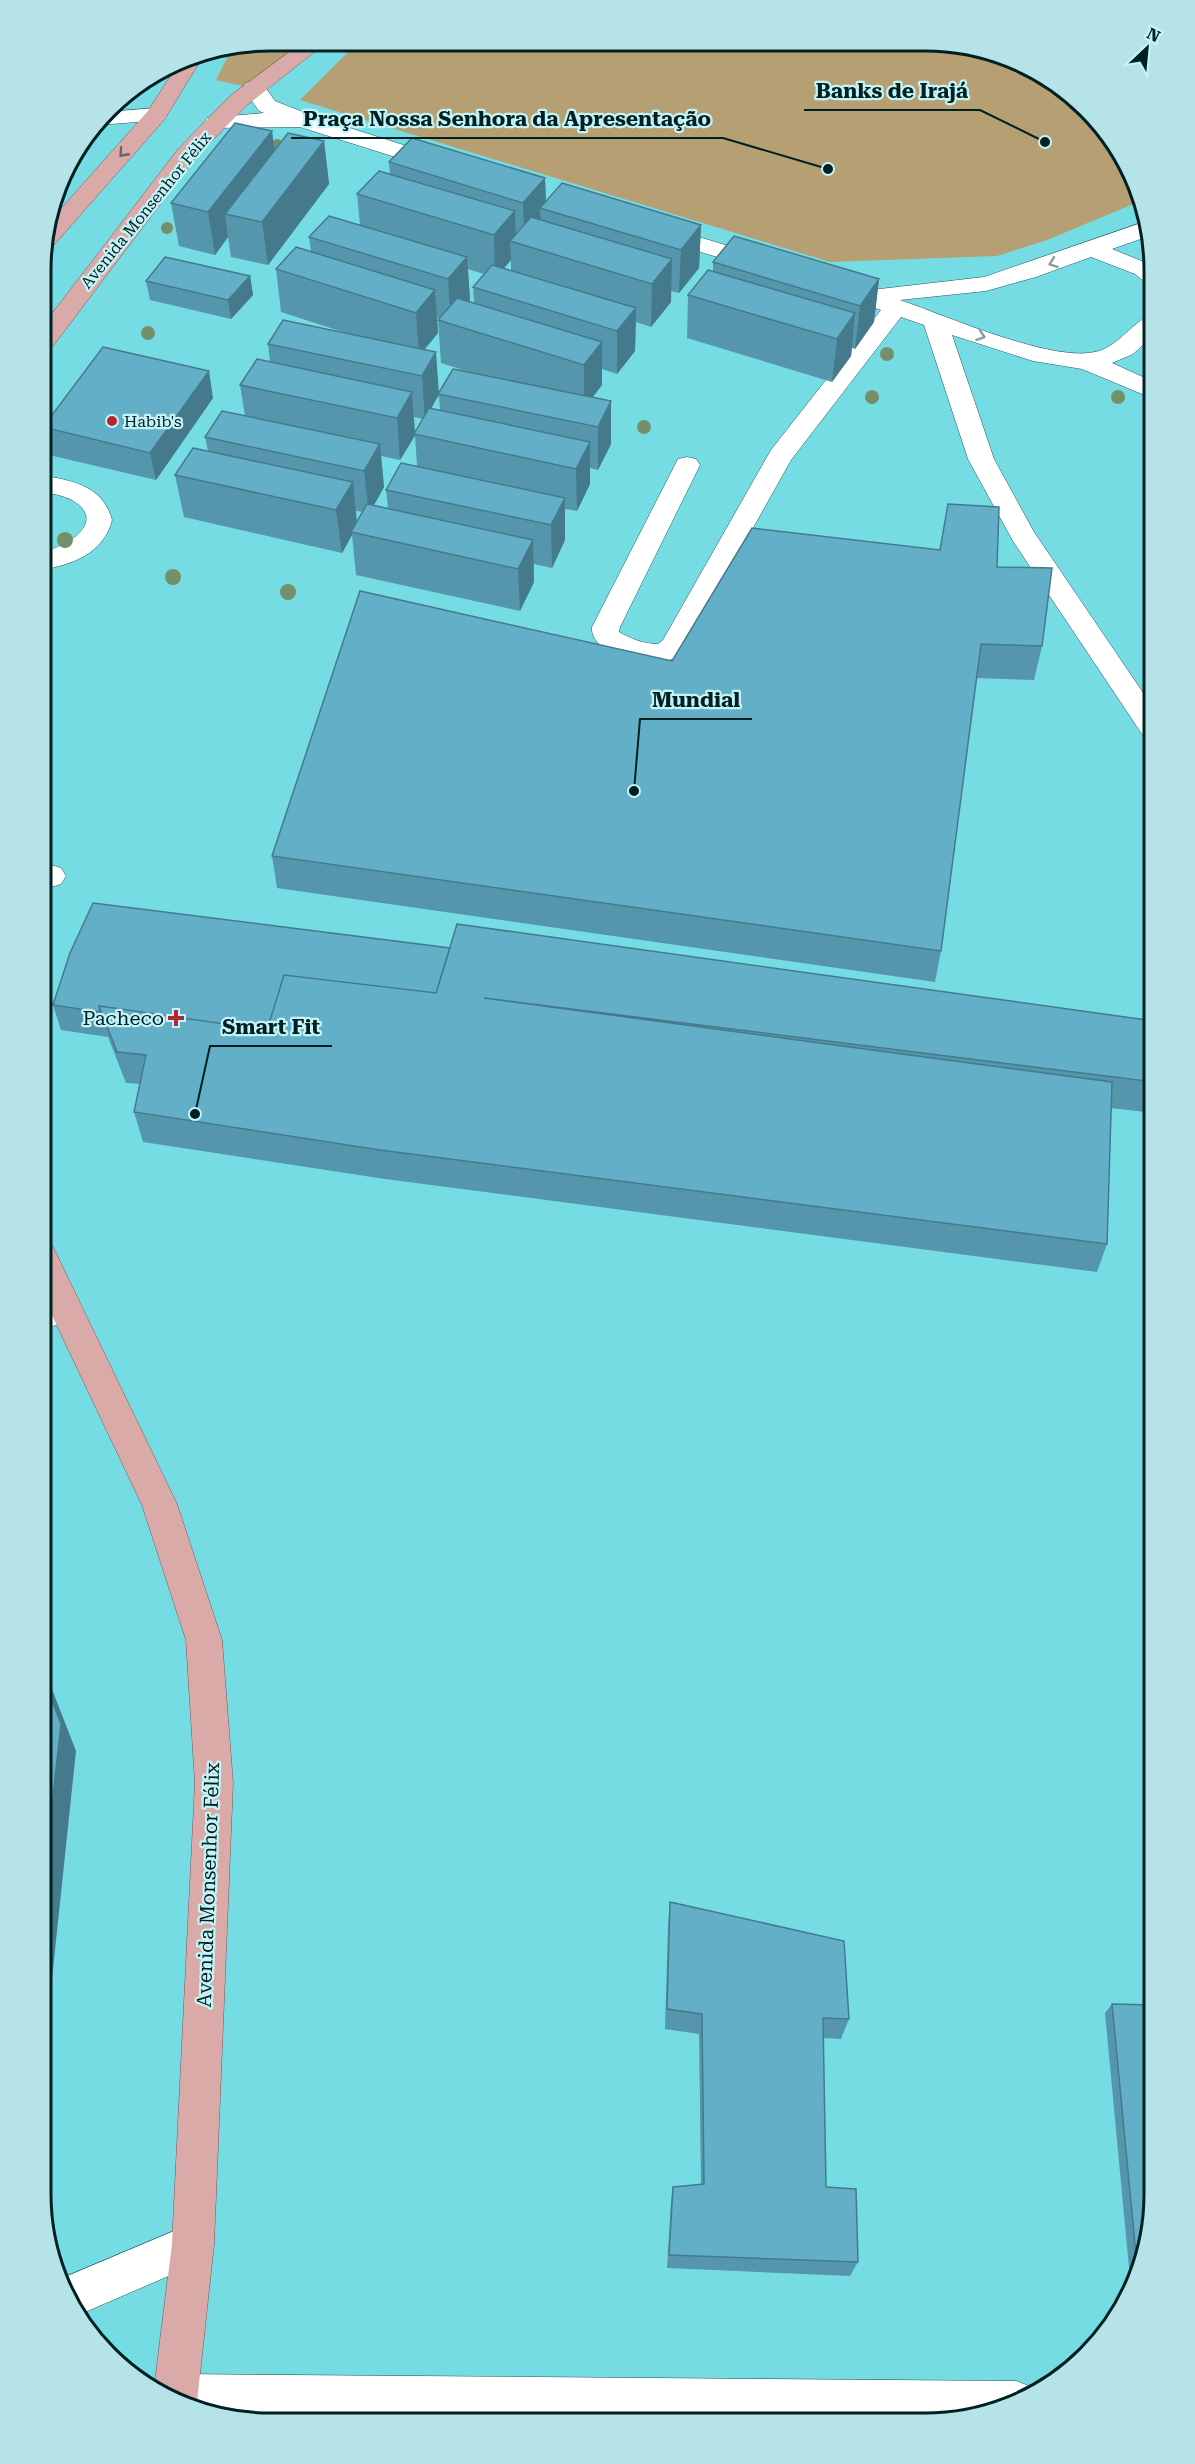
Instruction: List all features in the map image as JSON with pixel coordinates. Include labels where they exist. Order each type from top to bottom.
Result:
[{"type":"main road","name":"Avenida Monsenhor Félix","points":[[51,332],[187,153],[215,123],[254,88],[304,51]]},
{"type":"main road","points":[[55,230],[156,115],[187,68]]},
{"type":"main road","name":"Avenida Monsenhor Félix","points":[[52,1312],[159,1504],[204,1640],[214,1783],[193,2244],[176,2391]]},
{"type":"street","points":[[254,88],[267,106],[310,123],[469,173]]},
{"type":"street","points":[[112,118],[156,115]]},
{"type":"street","points":[[215,123],[259,119],[310,123]]},
{"type":"street","points":[[639,226],[786,271]]},
{"type":"street","points":[[866,296],[943,291],[986,284],[1141,231]]},
{"type":"street","points":[[1091,249],[1144,270]]},
{"type":"street","points":[[809,278],[1013,347],[1086,361],[1144,387]]},
{"type":"street","points":[[687,465],[606,627],[604,634],[610,642],[654,654],[666,653],[673,646],[780,456],[896,307]]},
{"type":"street","points":[[935,320],[986,468],[1022,535],[1144,715]]},
{"type":"street","points":[[1086,361],[1124,350],[1144,334]]},
{"type":"street","points":[[51,486],[85,496],[97,510],[98,526],[87,543],[67,555],[51,559]]},
{"type":"street","points":[[76,2294],[193,2244]]},
{"type":"street","points":[[194,2399],[991,2403]]},
{"type":"shaded area","points":[[255,51],[293,51],[243,86],[216,80],[229,55]]},
{"type":"shaded area","points":[[349,51],[940,51],[982,58],[1009,68],[1035,80],[1070,105],[1090,125],[1115,160],[1134,204],[1047,240],[997,256],[830,262],[300,100]]},
{"type":"building","points":[[235,123],[272,131],[208,212],[171,203]]},
{"type":"building","points":[[288,133],[324,141],[262,222],[225,214]]},
{"type":"building","points":[[412,138],[545,178],[523,203],[389,162]]},
{"type":"building","points":[[379,171],[515,211],[494,235],[357,194]]},
{"type":"building","points":[[562,183],[701,225],[681,250],[540,208]]},
{"type":"building","points":[[329,216],[467,257],[448,279],[309,237]]},
{"type":"building","points":[[531,217],[672,259],[652,284],[510,241]]},
{"type":"building","points":[[734,236],[879,279],[860,306],[713,262]]},
{"type":"building","points":[[296,247],[435,290],[416,313],[276,269]]},
{"type":"building","points":[[165,257],[250,276],[228,300],[146,281]]},
{"type":"building","points":[[492,265],[636,308],[617,331],[473,287]]},
{"type":"building","points":[[708,270],[855,313],[837,339],[688,295]]},
{"type":"building","points":[[457,298],[602,342],[584,365],[438,320]]},
{"type":"building","points":[[283,320],[436,352],[422,376],[268,344]]},
{"type":"building","points":[[103,347],[209,371],[150,453],[51,429],[51,416]]},
{"type":"building","points":[[257,359],[412,392],[397,418],[240,385]]},
{"type":"building","points":[[453,369],[611,401],[598,427],[438,394]]},
{"type":"building","points":[[429,408],[590,442],[576,469],[414,434]]},
{"type":"building","points":[[222,411],[380,444],[364,471],[205,437]]},
{"type":"building","points":[[193,448],[353,482],[336,510],[175,475]]},
{"type":"building","points":[[401,463],[565,498],[551,525],[386,490]]},
{"type":"building","points":[[367,504],[533,540],[518,569],[351,532]]},
{"type":"building","points":[[948,504],[999,507],[997,567],[1052,568],[1042,646],[981,644],[941,951],[272,856],[360,591],[672,661],[752,528],[940,550]]},
{"type":"building","points":[[93,903],[450,948],[436,993],[284,975],[267,1030],[99,1006],[100,1012],[53,1005],[70,953]]},
{"type":"building","points":[[457,924],[1144,1020],[1144,1081],[484,998],[1112,1082],[1107,1244],[380,1150],[134,1112],[146,1055],[117,1052],[99,1006],[267,1030],[284,975],[436,993]]},
{"type":"building","points":[[51,1698],[61,1724],[51,1814]]},
{"type":"building","points":[[670,1902],[844,1941],[849,2019],[823,2018],[826,2187],[856,2189],[858,2262],[669,2255],[673,2187],[704,2184],[702,2014],[667,2009]]},
{"type":"building","points":[[1112,2004],[1144,2005],[1144,2209],[1136,2254]]},
{"type":"place","name":"Banks de Irajá","points":[[1045,142]]},
{"type":"place","name":"Praça Nossa Senhora da Apresentação","points":[[828,169]]},
{"type":"place","name":"Habib's","points":[[112,421]]},
{"type":"place","name":"Mundial","points":[[634,791]]},
{"type":"place","name":"Pacheco","points":[[176,1018]]},
{"type":"place","name":"Smart Fit","points":[[195,1114]]}]
